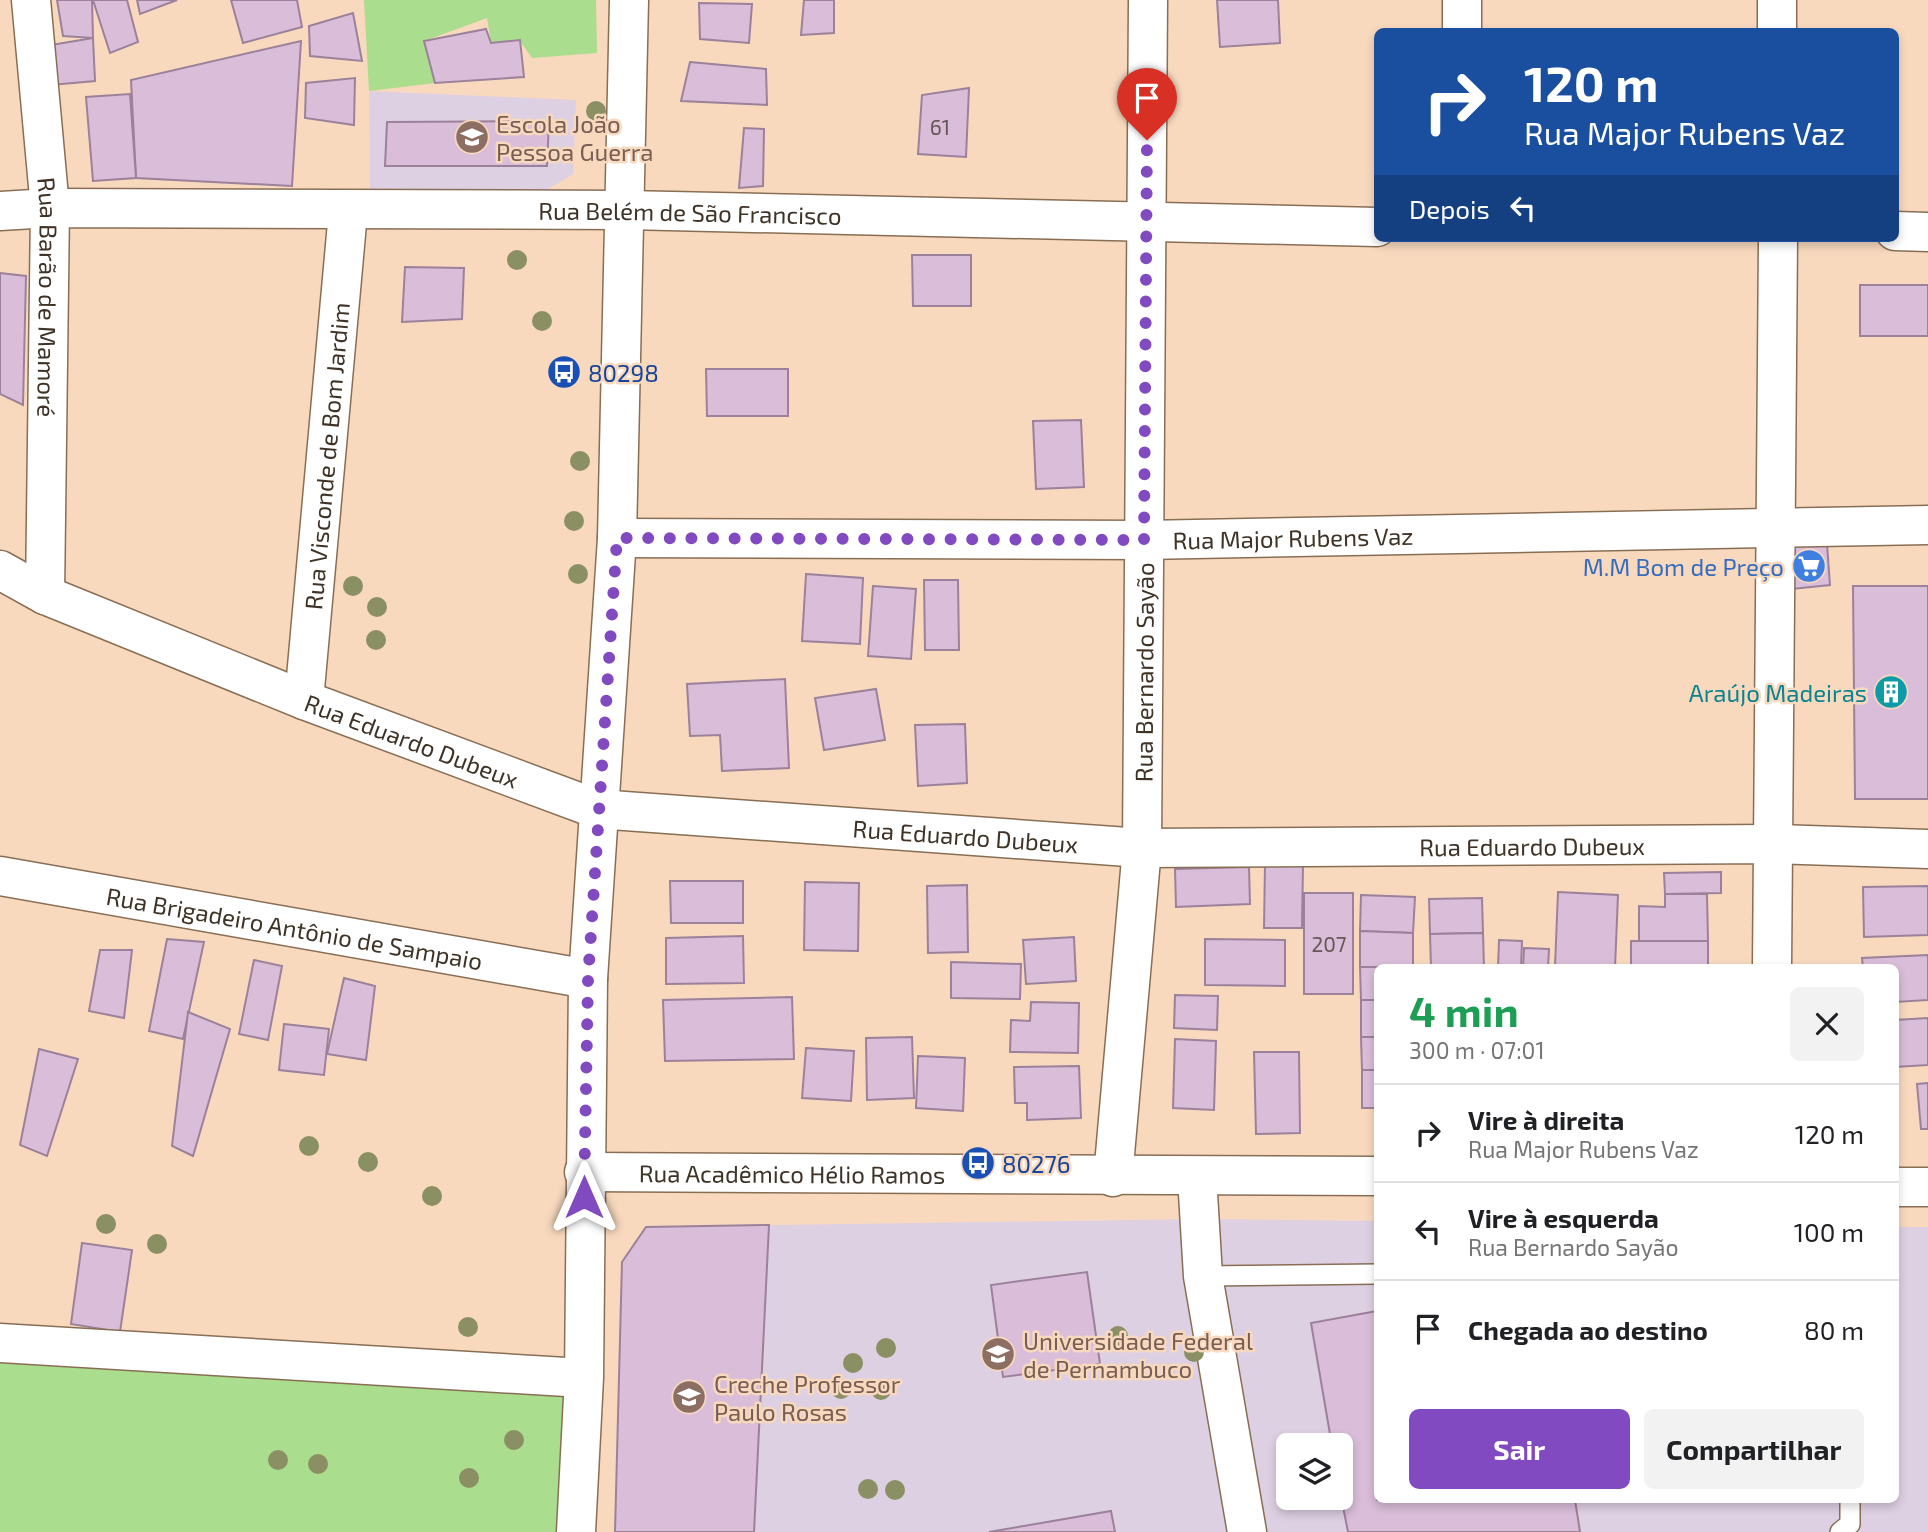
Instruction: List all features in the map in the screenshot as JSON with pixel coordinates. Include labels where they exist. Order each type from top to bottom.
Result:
[{"type":"street","name":"Rua Barão de Mamoré","points":[[31,0],[50,208],[45,595]]},
{"type":"street","points":[[576,1532],[583,1378],[588,979],[597,809],[617,538],[629,0]]},
{"type":"street","name":"Rua Bernardo Sayão","points":[[1113,1177],[1142,848],[1147,0]]},
{"type":"street","points":[[1462,0],[1462,28]]},
{"type":"street","points":[[1777,0],[1777,28]]},
{"type":"street","name":"Rua Belém de São Francisco","points":[[0,211],[50,208],[348,212],[626,210],[1374,227]]},
{"type":"street","name":"Rua Visconde de Bom Jardim","points":[[304,699],[348,212]]},
{"type":"street","points":[[1899,231],[1928,232]]},
{"type":"street","points":[[1772,964],[1778,242]]},
{"type":"street","name":"Rua Major Rubens Vaz","points":[[617,538],[1144,540],[1928,525]]},
{"type":"street","name":"Rua Eduardo Dubeux","points":[[0,570],[45,595],[304,699],[597,809],[1142,848],[1774,844],[1928,849]]},
{"type":"street","name":"Rua Brigadeiro Antônio de Sampaio","points":[[0,876],[588,979]]},
{"type":"street","name":"Rua Acadêmico Hélio Ramos","points":[[584,1172],[1113,1177],[1374,1175]]},
{"type":"street","points":[[1197,1177],[1203,1276],[1247,1532]]},
{"type":"street","points":[[1899,1187],[1928,1187]]},
{"type":"street","points":[[0,1343],[583,1378]]},
{"type":"lane","points":[[1203,1276],[1374,1274]]},
{"type":"lane","points":[[1840,1532],[1850,1524],[1850,1503]]},
{"type":"shaded area","name":"Escola João Pessoa Guerra","points":[[369,91],[576,100],[573,174],[535,197],[370,199]]},
{"type":"shaded area","name":"Universidade Federal de Pernambuco","points":[[1197,1219],[1374,1221],[1374,1503],[1899,1503],[1899,1227],[1928,1227],[1928,1532],[615,1532],[622,1262],[646,1227]]},
{"type":"green space","points":[[364,0],[596,0],[597,53],[532,58],[520,41],[491,43],[487,18],[424,41],[435,83],[369,91]]},
{"type":"green space","points":[[0,1352],[584,1378],[576,1532],[0,1532]]},
{"type":"building","points":[[57,0],[92,0],[93,38],[63,36]]},
{"type":"building","points":[[93,0],[127,0],[138,42],[110,53]]},
{"type":"building","points":[[137,0],[177,0],[140,14]]},
{"type":"building","points":[[231,0],[297,0],[302,27],[243,43]]},
{"type":"building","points":[[804,0],[834,0],[834,33],[801,35]]},
{"type":"building","points":[[1217,0],[1278,0],[1280,43],[1220,47]]},
{"type":"building","points":[[699,3],[752,4],[749,43],[700,39]]},
{"type":"building","points":[[353,13],[362,61],[310,56],[309,26]]},
{"type":"building","points":[[486,29],[491,43],[520,40],[524,77],[435,83],[424,41]]},
{"type":"building","points":[[93,38],[95,81],[51,85],[45,46]]},
{"type":"building","points":[[301,41],[292,186],[136,178],[131,80]]},
{"type":"building","points":[[690,62],[766,69],[767,105],[681,101]]},
{"type":"building","points":[[355,78],[354,125],[305,118],[306,83]]},
{"type":"building","points":[[969,88],[966,157],[918,154],[922,95]]},
{"type":"building","points":[[130,94],[136,178],[93,181],[86,97]]},
{"type":"building","points":[[549,121],[547,166],[385,166],[387,122]]},
{"type":"building","points":[[744,128],[764,129],[763,186],[739,188]]},
{"type":"building","points":[[912,255],[971,255],[971,306],[913,306]]},
{"type":"building","points":[[405,267],[464,268],[462,319],[402,322]]},
{"type":"building","points":[[0,273],[26,276],[23,405],[0,394]]},
{"type":"building","points":[[1860,285],[1928,285],[1928,336],[1860,336]]},
{"type":"building","points":[[706,369],[788,369],[788,416],[707,416]]},
{"type":"building","points":[[1081,420],[1084,487],[1036,489],[1033,421]]},
{"type":"building","name":"M.M Bom de Preço","points":[[1827,544],[1830,585],[1792,589],[1788,547]]},
{"type":"building","points":[[806,574],[863,578],[860,644],[802,641]]},
{"type":"building","points":[[924,580],[958,580],[959,650],[925,650]]},
{"type":"building","points":[[873,586],[916,589],[911,659],[868,656]]},
{"type":"building","name":"Araújo Madeiras","points":[[1853,586],[1928,586],[1928,799],[1855,799]]},
{"type":"building","points":[[785,679],[789,768],[722,771],[720,735],[690,736],[687,684]]},
{"type":"building","points":[[876,689],[885,740],[824,750],[815,698]]},
{"type":"building","points":[[965,724],[967,783],[918,786],[915,725]]},
{"type":"building","points":[[1265,863],[1303,864],[1302,928],[1264,928]]},
{"type":"building","points":[[1249,867],[1250,904],[1176,907],[1175,869]]},
{"type":"building","points":[[1721,872],[1721,893],[1665,894],[1664,873]]},
{"type":"building","points":[[670,881],[743,881],[743,923],[671,923]]},
{"type":"building","points":[[805,882],[859,883],[858,951],[804,950]]},
{"type":"building","points":[[967,885],[968,952],[928,953],[927,886]]},
{"type":"building","points":[[1928,886],[1928,935],[1864,937],[1863,887]]},
{"type":"building","points":[[1558,892],[1618,895],[1615,964],[1555,964]]},
{"type":"building","points":[[1304,893],[1353,893],[1353,994],[1304,994]]},
{"type":"building","points":[[1665,894],[1707,894],[1708,941],[1639,941],[1639,906],[1665,907]]},
{"type":"building","points":[[1361,895],[1415,897],[1413,933],[1360,931]]},
{"type":"building","points":[[1482,898],[1483,933],[1430,934],[1429,899]]},
{"type":"building","points":[[1360,931],[1413,933],[1413,964],[1374,964],[1374,967],[1360,967]]},
{"type":"building","points":[[1483,933],[1484,964],[1431,964],[1430,934]]},
{"type":"building","points":[[743,936],[744,983],[666,984],[666,938]]},
{"type":"building","points":[[1074,937],[1076,981],[1026,984],[1023,940]]},
{"type":"building","points":[[167,939],[204,942],[183,1039],[149,1031]]},
{"type":"building","points":[[1205,939],[1285,940],[1285,986],[1205,985]]},
{"type":"building","points":[[1499,940],[1522,941],[1521,964],[1498,964]]},
{"type":"building","points":[[1631,941],[1708,941],[1708,964],[1631,964]]},
{"type":"building","points":[[1524,948],[1549,949],[1548,964],[1523,964]]},
{"type":"building","points":[[100,950],[132,950],[124,1018],[89,1011]]},
{"type":"building","points":[[1928,955],[1928,1000],[1899,1002],[1899,964],[1863,964],[1862,958]]},
{"type":"building","points":[[254,960],[282,966],[268,1040],[239,1034]]},
{"type":"building","points":[[951,962],[1021,964],[1020,999],[951,998]]},
{"type":"building","points":[[1360,967],[1374,967],[1374,1000],[1361,1000]]},
{"type":"building","points":[[344,978],[375,986],[366,1060],[327,1054]]},
{"type":"building","points":[[1175,995],[1218,996],[1217,1030],[1174,1028]]},
{"type":"building","points":[[792,997],[794,1059],[665,1061],[663,1000]]},
{"type":"building","points":[[1361,1000],[1374,1000],[1374,1037],[1361,1037]]},
{"type":"building","points":[[1031,1002],[1079,1003],[1078,1053],[1010,1052],[1011,1020],[1030,1021]]},
{"type":"building","points":[[188,1012],[230,1029],[193,1156],[172,1146]]},
{"type":"building","points":[[1928,1018],[1928,1065],[1899,1067],[1899,1020]]},
{"type":"building","points":[[284,1024],[329,1029],[324,1075],[279,1070]]},
{"type":"building","points":[[912,1037],[914,1098],[867,1100],[866,1038]]},
{"type":"building","points":[[1361,1037],[1374,1037],[1374,1070],[1362,1070]]},
{"type":"building","points":[[1175,1039],[1216,1041],[1214,1110],[1173,1108]]},
{"type":"building","points":[[806,1048],[854,1051],[851,1101],[802,1098]]},
{"type":"building","points":[[39,1049],[78,1059],[47,1156],[20,1145]]},
{"type":"building","points":[[1254,1052],[1299,1052],[1300,1133],[1256,1134]]},
{"type":"building","points":[[918,1056],[965,1058],[963,1111],[916,1108]]},
{"type":"building","points":[[1079,1066],[1081,1118],[1027,1120],[1027,1103],[1015,1103],[1014,1067]]},
{"type":"building","points":[[1362,1070],[1374,1070],[1374,1108],[1362,1108]]},
{"type":"building","points":[[1928,1083],[1928,1129],[1921,1129],[1917,1084]]},
{"type":"building","name":"Creche Professor Paulo Rosas","points":[[769,1225],[754,1532],[615,1532],[622,1262],[646,1227]]},
{"type":"building","points":[[82,1243],[132,1250],[120,1332],[71,1324]]},
{"type":"building","points":[[1087,1272],[1100,1364],[1003,1377],[991,1285]]},
{"type":"building","points":[[1374,1312],[1374,1503],[1575,1503],[1580,1532],[1348,1532],[1344,1510],[1353,1510],[1353,1433],[1330,1433],[1311,1323]]},
{"type":"building","points":[[1111,1511],[1115,1532],[989,1532]]},
{"type":"place","name":"Escola João Pessoa Guerra","points":[[472,137]]},
{"type":"place","name":"80298","points":[[564,372]]},
{"type":"place","name":"M.M Bom de Preço","points":[[1809,566]]},
{"type":"place","name":"Araújo Madeiras","points":[[1891,692]]},
{"type":"place","name":"80276","points":[[978,1163]]},
{"type":"place","name":"Universidade Federal de Pernambuco","points":[[998,1354]]},
{"type":"place","name":"Creche Professor Paulo Rosas","points":[[689,1397]]},
{"type":"route","points":[[584,1197],[588,979],[597,809],[617,538],[1144,540],[1147,140]]}]
